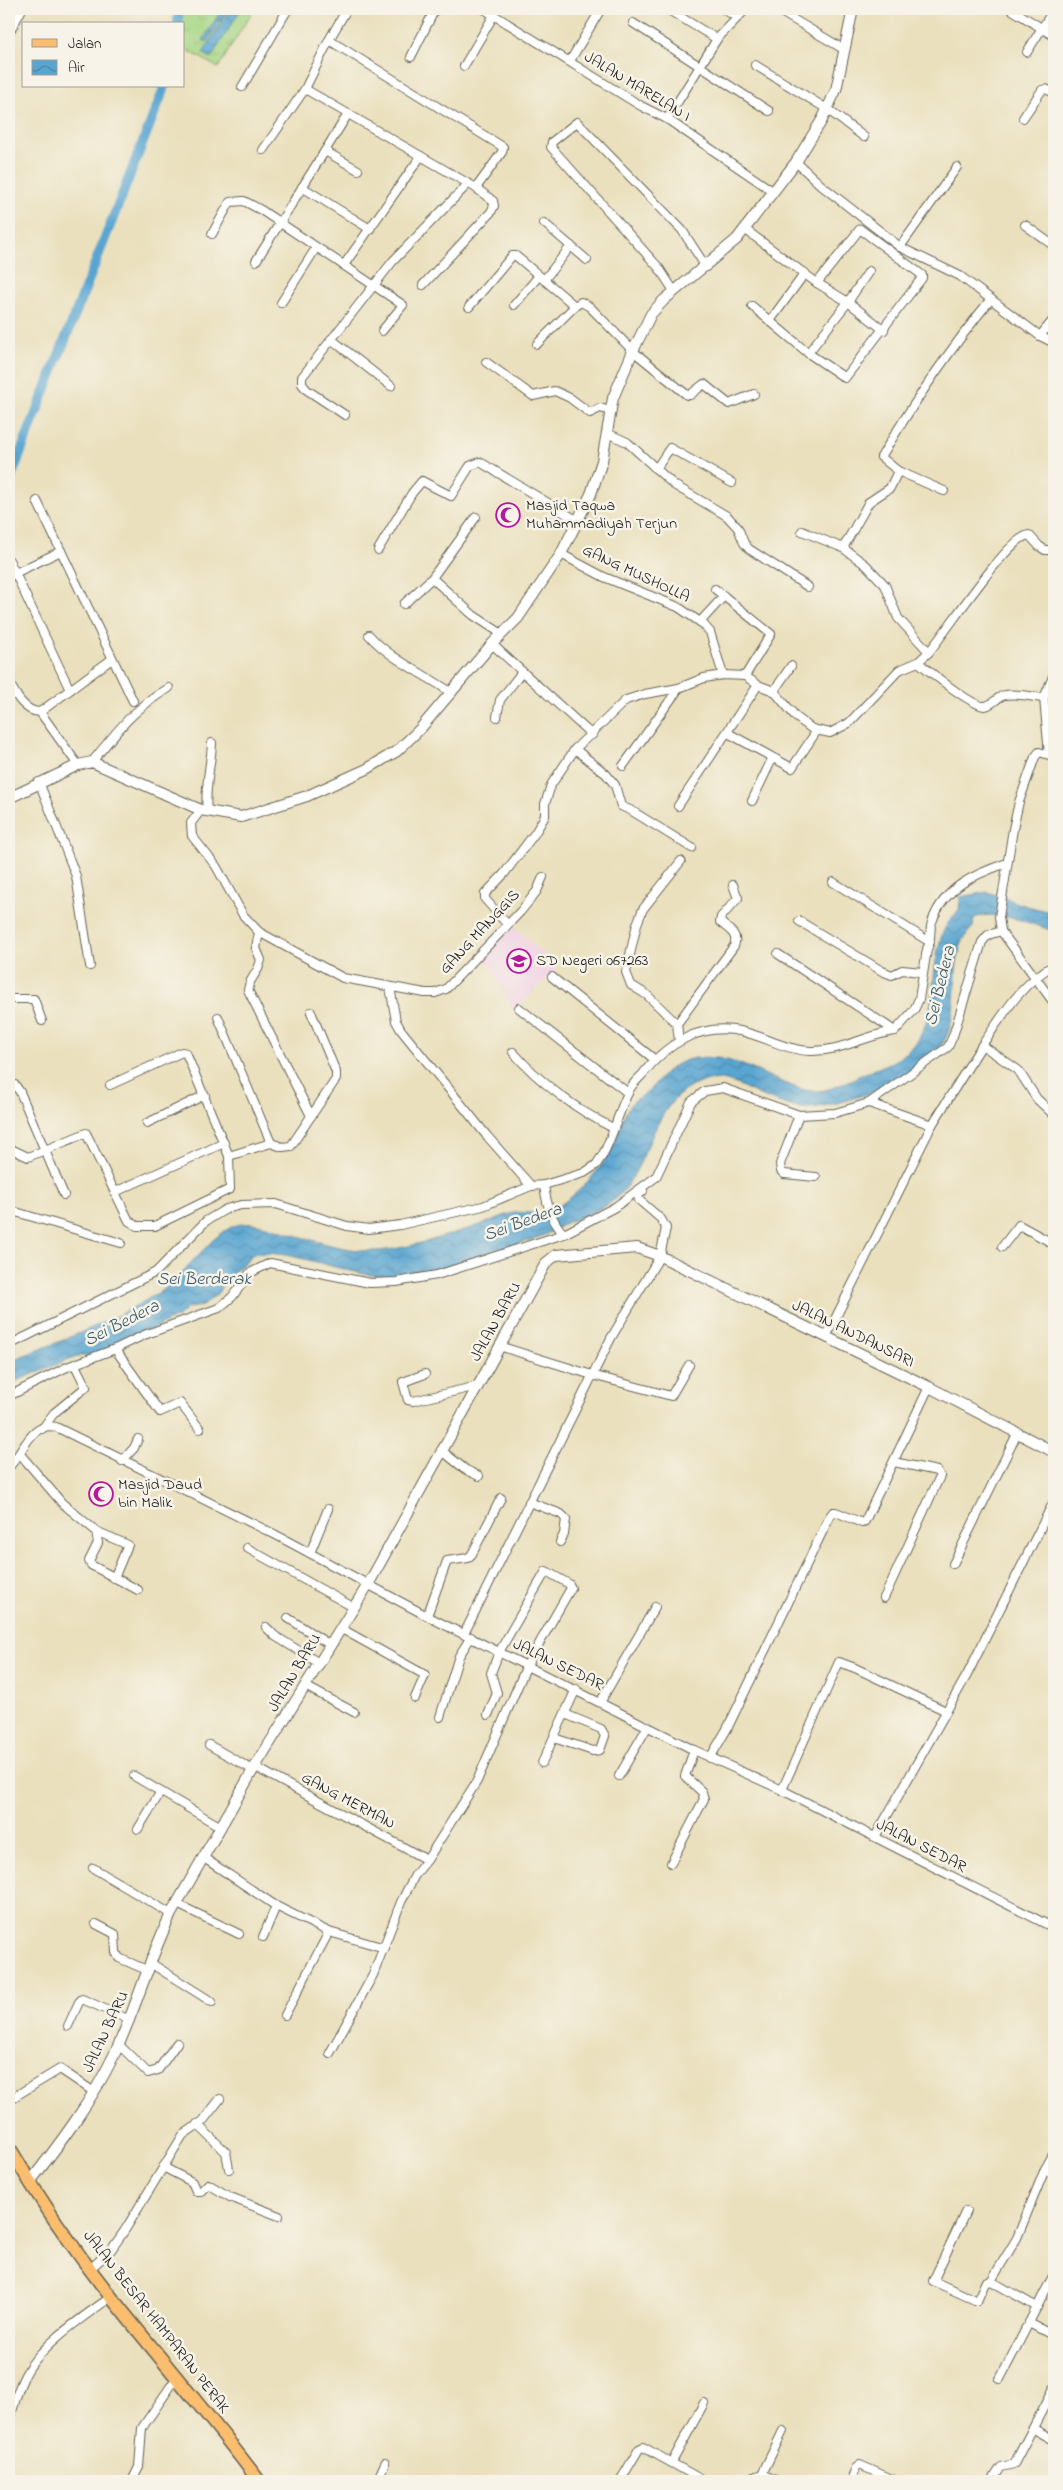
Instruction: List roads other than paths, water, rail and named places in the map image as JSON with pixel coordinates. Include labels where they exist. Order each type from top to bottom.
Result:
[{"type":"main road","name":"JALAN BESAR HAMPARAN PERAK","points":[[9,2147],[12,2162],[30,2182],[90,2269],[223,2432],[259,2481]]},
{"type":"street","points":[[242,87],[288,9]]},
{"type":"street","points":[[263,150],[305,89],[329,40],[347,9]]},
{"type":"street","points":[[411,57],[435,9]]},
{"type":"street","name":"JALAN MARELAN I","points":[[484,9],[667,119],[774,192]]},
{"type":"street","points":[[570,61],[602,9]]},
{"type":"street","points":[[667,9],[717,39]]},
{"type":"street","points":[[723,9],[736,17]]},
{"type":"street","points":[[667,119],[717,39],[736,17],[746,9]]},
{"type":"street","points":[[776,9],[845,50]]},
{"type":"street","points":[[9,798],[78,764],[92,762],[204,811],[241,817],[307,796],[367,769],[397,751],[420,729],[532,600],[561,554],[578,521],[602,461],[610,411],[633,351],[651,314],[674,291],[706,266],[746,230],[796,162],[836,90],[853,9]]},
{"type":"street","points":[[1011,9],[1054,36]]},
{"type":"street","points":[[1026,52],[1054,9]]},
{"type":"street","points":[[9,33],[19,10]]},
{"type":"street","points":[[464,66],[494,15]]},
{"type":"street","points":[[633,23],[769,111]]},
{"type":"street","points":[[329,40],[503,147],[502,152],[472,186],[393,261],[302,377],[302,384],[307,390],[345,415]]},
{"type":"street","points":[[755,64],[827,109],[864,137]]},
{"type":"street","points":[[305,89],[493,200],[494,206],[491,212],[423,285]]},
{"type":"street","points":[[1023,118],[1042,90],[1046,89],[1054,93]]},
{"type":"street","points":[[256,261],[348,114]]},
{"type":"street","points":[[674,291],[659,268],[551,147],[552,142],[577,122],[682,230],[706,266]]},
{"type":"street","points":[[325,151],[358,170]]},
{"type":"street","points":[[344,265],[421,156]]},
{"type":"street","points":[[796,162],[829,192],[900,247],[960,276],[1040,336],[1054,343]]},
{"type":"street","points":[[900,247],[957,167]]},
{"type":"street","points":[[302,187],[370,229]]},
{"type":"street","points":[[212,234],[232,201],[244,201],[376,284],[404,305],[382,331]]},
{"type":"street","points":[[544,223],[587,260]]},
{"type":"street","points":[[1024,225],[1054,246]]},
{"type":"street","points":[[752,306],[808,352],[845,378],[884,330],[922,278],[920,272],[860,229],[817,283]]},
{"type":"street","points":[[746,230],[817,283],[848,302],[884,330]]},
{"type":"street","points":[[514,305],[571,246]]},
{"type":"street","points":[[282,303],[316,248]]},
{"type":"street","points":[[469,307],[512,256],[516,256],[575,306]]},
{"type":"street","points":[[808,352],[848,302],[869,271]]},
{"type":"street","points":[[770,321],[805,273]]},
{"type":"street","points":[[944,491],[898,471],[881,457],[908,412],[942,363],[991,299]]},
{"type":"street","points":[[537,344],[581,302],[590,307],[633,351],[686,395],[690,395],[704,384],[729,404],[754,394]]},
{"type":"street","points":[[1040,336],[1054,319]]},
{"type":"street","points":[[331,339],[391,386]]},
{"type":"street","points":[[486,362],[533,396],[555,391],[570,398],[590,413],[600,408],[610,411]]},
{"type":"street","points":[[607,433],[627,442],[674,485],[727,516],[738,528],[744,543],[749,549],[808,587]]},
{"type":"street","points":[[656,469],[670,448],[732,484]]},
{"type":"street","points":[[378,550],[412,493],[422,481],[451,496],[470,466],[480,462],[578,521]]},
{"type":"street","points":[[843,548],[869,502],[890,488],[898,471]]},
{"type":"street","points":[[37,501],[133,702]]},
{"type":"street","points":[[404,604],[432,578],[476,517]]},
{"type":"street","points":[[802,531],[843,548],[866,565],[885,586],[898,618],[929,652]]},
{"type":"street","points":[[507,924],[485,899],[485,894],[504,874],[535,833],[545,816],[545,804],[551,786],[575,750],[626,700],[644,694],[679,688],[704,678],[723,674],[745,676],[758,685],[774,692],[796,716],[816,732],[830,733],[841,729],[872,700],[899,670],[918,662],[929,652],[1001,558],[1023,536],[1029,535],[1045,550],[1054,550]]},
{"type":"street","points":[[12,574],[61,551]]},
{"type":"street","name":"GANG MUSHOLLA","points":[[561,554],[604,577],[678,607],[700,622],[710,632],[723,674]]},
{"type":"street","points":[[9,560],[12,574],[70,690]]},
{"type":"street","points":[[432,578],[473,614],[502,634]]},
{"type":"street","points":[[715,589],[771,634],[745,676]]},
{"type":"street","points":[[700,622],[724,596]]},
{"type":"street","points":[[369,636],[382,651],[408,664],[452,693]]},
{"type":"street","points":[[492,644],[592,735]]},
{"type":"street","points":[[9,682],[19,700],[34,712],[40,712],[112,659]]},
{"type":"street","points":[[918,662],[951,685],[960,696],[982,706],[989,705],[1004,695],[1044,698]]},
{"type":"street","points":[[774,692],[790,666]]},
{"type":"street","points":[[497,717],[500,700],[522,672]]},
{"type":"street","points":[[1054,674],[1044,698],[1052,757],[1039,752],[1033,761],[1019,802],[999,917],[1000,931],[1054,1003]]},
{"type":"street","points":[[678,806],[758,685]]},
{"type":"street","points":[[92,762],[119,728],[145,702],[169,688]]},
{"type":"street","points":[[623,766],[679,688]]},
{"type":"street","points":[[40,712],[78,764]]},
{"type":"street","points":[[728,733],[792,768],[816,732]]},
{"type":"street","points":[[204,811],[204,794],[211,760],[212,743]]},
{"type":"street","points":[[575,750],[606,774],[614,785],[621,806],[692,848]]},
{"type":"street","points":[[752,801],[772,758]]},
{"type":"street","points":[[39,782],[76,876],[90,966]]},
{"type":"street","name":"GANG MANGGIS","points":[[204,811],[192,823],[192,836],[216,866],[243,914],[259,932],[343,978],[425,993],[442,991],[537,891],[543,877]]},
{"type":"street","points":[[679,1041],[677,1024],[647,995],[631,984],[626,972],[637,924],[643,909],[681,861]]},
{"type":"street","points":[[9,1345],[156,1272],[206,1222],[226,1210],[241,1205],[276,1204],[347,1226],[369,1229],[400,1225],[483,1206],[531,1186],[544,1185],[584,1172],[596,1165],[608,1146],[613,1128],[628,1092],[654,1059],[679,1041],[707,1031],[723,1029],[742,1032],[795,1050],[820,1051],[846,1047],[880,1033],[895,1031],[914,1010],[919,999],[922,972],[930,942],[931,924],[940,906],[951,890],[968,879],[1007,863]]},
{"type":"street","points":[[833,882],[930,942]]},
{"type":"street","points":[[677,1024],[734,946],[736,936],[720,922],[721,917],[738,898],[732,885]]},
{"type":"street","points":[[799,921],[882,971],[892,975],[902,970],[922,972]]},
{"type":"street","points":[[440,1717],[459,1656],[529,1502],[592,1375],[660,1256],[666,1236],[665,1224],[641,1203],[638,1196],[658,1173],[691,1102],[705,1091],[723,1088],[799,1115],[835,1113],[868,1103],[948,1047],[982,942],[988,935],[1000,931]]},
{"type":"street","points":[[259,932],[256,948],[261,960],[248,990],[311,1116]]},
{"type":"street","points":[[778,954],[895,1031]]},
{"type":"street","points":[[826,1337],[932,1125],[982,1045],[1017,996],[1035,976],[1054,965]]},
{"type":"street","points":[[552,977],[654,1059]]},
{"type":"street","points":[[390,987],[396,1021],[401,1030],[487,1136],[531,1186]]},
{"type":"street","points":[[9,999],[34,999],[42,1021]]},
{"type":"street","points":[[519,1008],[628,1092]]},
{"type":"street","points":[[229,1156],[271,1143],[282,1147],[291,1146],[337,1076],[311,1012]]},
{"type":"street","points":[[218,1016],[271,1143]]},
{"type":"street","points":[[982,1045],[1018,1070],[1037,1100],[1054,1115]]},
{"type":"street","points":[[9,1148],[26,1156],[86,1133],[129,1221],[137,1226],[155,1226],[230,1189],[229,1156],[189,1056],[182,1052],[110,1086]]},
{"type":"street","points":[[513,1052],[531,1070],[585,1113],[613,1128]]},
{"type":"street","points":[[9,1085],[15,1085],[20,1092],[64,1194]]},
{"type":"street","points":[[147,1123],[205,1095]]},
{"type":"street","points":[[868,1103],[932,1125]]},
{"type":"street","points":[[799,1115],[780,1164],[781,1171],[784,1174],[816,1177]]},
{"type":"street","points":[[115,1192],[224,1143]]},
{"type":"street","points":[[9,1396],[144,1335],[219,1308],[232,1297],[250,1273],[270,1263],[370,1283],[396,1282],[437,1275],[561,1231],[616,1207],[651,1182]]},
{"type":"street","points":[[544,1185],[546,1202],[561,1231]]},
{"type":"street","points":[[9,1210],[121,1243]]},
{"type":"street","points":[[1002,1247],[1019,1226],[1054,1244]]},
{"type":"street","name":"JALAN ANDANSARI","points":[[637,1248],[660,1256],[826,1337],[1054,1452]]},
{"type":"street","name":"JALAN BARU","points":[[30,2182],[94,2092],[131,2019],[161,1934],[174,1909],[254,1769],[369,1583],[546,1263],[556,1255],[569,1252],[637,1248]]},
{"type":"street","points":[[500,1346],[592,1375],[671,1396],[690,1365]]},
{"type":"street","points":[[115,1349],[160,1412],[180,1403],[200,1429]]},
{"type":"street","points":[[9,1467],[20,1454],[30,1435],[42,1429],[54,1413],[86,1387],[75,1365]]},
{"type":"street","points":[[425,1374],[403,1382],[408,1400],[413,1401],[478,1386]]},
{"type":"street","points":[[710,1758],[727,1729],[830,1516],[833,1512],[836,1512],[862,1523],[894,1462],[928,1387]]},
{"type":"street","name":"JALAN SEDAR","points":[[42,1429],[51,1426],[310,1552],[427,1616],[576,1688],[710,1758],[782,1790],[1054,1928]]},
{"type":"street","points":[[953,1564],[1016,1434]]},
{"type":"street","points":[[122,1461],[134,1448],[138,1439]]},
{"type":"street","points":[[441,1450],[466,1470],[478,1476]]},
{"type":"street","points":[[20,1454],[62,1504],[96,1531],[128,1546],[114,1578]]},
{"type":"street","points":[[884,1598],[940,1476],[937,1471],[894,1462]]},
{"type":"street","points":[[427,1616],[447,1561],[468,1558],[472,1554],[501,1498]]},
{"type":"street","points":[[875,1837],[980,1649],[1054,1501]]},
{"type":"street","points":[[529,1502],[561,1514],[566,1519],[564,1534],[560,1542]]},
{"type":"street","points":[[310,1552],[328,1509]]},
{"type":"street","points":[[96,1531],[98,1544],[90,1563],[138,1590]]},
{"type":"street","points":[[247,1548],[354,1607]]},
{"type":"street","points":[[330,2053],[384,1948],[401,1902],[415,1875],[427,1860],[477,1781],[527,1665],[571,1588],[570,1584],[546,1572],[499,1652],[491,1673],[497,1693],[488,1715]]},
{"type":"street","points":[[601,1701],[654,1607]]},
{"type":"street","points":[[288,1618],[330,1645]]},
{"type":"street","points":[[266,1627],[275,1636],[318,1663]]},
{"type":"street","points":[[340,1628],[425,1675],[415,1698]]},
{"type":"street","points":[[782,1790],[839,1662],[946,1711]]},
{"type":"street","points":[[305,1686],[354,1712]]},
{"type":"street","points":[[542,1763],[576,1688]]},
{"type":"street","points":[[554,1738],[593,1751],[602,1748],[604,1736],[601,1730],[565,1714]]},
{"type":"street","points":[[619,1776],[648,1726]]},
{"type":"street","name":"GANG MERMAN","points":[[208,1745],[427,1860]]},
{"type":"street","points":[[671,1863],[704,1798],[702,1792],[685,1776],[694,1750]]},
{"type":"street","points":[[134,1776],[160,1793],[222,1827]]},
{"type":"street","points":[[138,1829],[160,1793]]},
{"type":"street","points":[[204,1858],[276,1906],[329,1932],[384,1948]]},
{"type":"street","points":[[93,1868],[174,1909],[239,1934]]},
{"type":"street","points":[[263,1936],[276,1906]]},
{"type":"street","points":[[96,1924],[115,1934],[116,1952],[119,1958],[150,1967],[212,2002]]},
{"type":"street","points":[[285,2015],[329,1932]]},
{"type":"street","points":[[68,2026],[82,1999],[131,2019]]},
{"type":"street","points":[[119,2045],[148,2073],[158,2070],[177,2043]]},
{"type":"street","points":[[9,2100],[60,2069],[94,2092]]},
{"type":"street","points":[[90,2269],[111,2250],[125,2230],[183,2134],[198,2124],[220,2099]]},
{"type":"street","points":[[198,2124],[226,2152],[229,2169]]},
{"type":"street","points":[[966,2211],[933,2281],[977,2301],[985,2283],[992,2281],[1018,2238],[1044,2169],[1054,2153]]},
{"type":"street","points":[[163,2167],[192,2182],[196,2191],[201,2191],[208,2184],[230,2197],[278,2216]]},
{"type":"street","points":[[1044,2169],[1054,2175]]},
{"type":"street","points":[[1000,2379],[1054,2274]]},
{"type":"street","points":[[992,2281],[1037,2308]]},
{"type":"street","points":[[9,2424],[22,2380],[28,2369],[65,2331],[111,2297]]},
{"type":"street","points":[[1029,2323],[1054,2336]]},
{"type":"street","points":[[132,2481],[139,2467],[142,2428],[177,2377]]},
{"type":"street","points":[[992,2481],[1002,2466],[1014,2464],[1019,2457],[1054,2388]]},
{"type":"street","points":[[672,2462],[704,2402]]},
{"type":"street","points":[[1034,2429],[1054,2440]]},
{"type":"street","points":[[762,2474],[783,2431]]},
{"type":"street","points":[[620,2481],[642,2446],[704,2481]]},
{"type":"street","points":[[377,2481],[385,2463]]},
{"type":"street","points":[[850,2481],[860,2465],[896,2481]]},
{"type":"street","points":[[743,2481],[762,2474],[780,2481]]},
{"type":"water","points":[[222,9],[228,9],[207,42],[203,40]]},
{"type":"water","points":[[230,9],[241,9],[211,58],[203,53]]},
{"type":"water","name":"Sei Berderak","points":[[988,892],[1027,906],[1054,913],[1054,931],[1004,916],[994,915],[974,918],[973,927],[963,940],[958,955],[953,1009],[950,1026],[944,1042],[922,1063],[884,1088],[847,1100],[802,1108],[767,1098],[730,1082],[722,1080],[706,1081],[686,1090],[671,1103],[631,1179],[619,1195],[602,1208],[568,1222],[547,1234],[442,1268],[404,1276],[365,1274],[282,1254],[253,1254],[230,1276],[217,1294],[202,1306],[187,1308],[179,1316],[92,1356],[77,1356],[9,1384],[9,1361],[86,1330],[143,1302],[170,1284],[218,1236],[237,1225],[259,1224],[341,1247],[382,1251],[410,1246],[481,1225],[510,1214],[541,1213],[554,1208],[574,1195],[607,1157],[631,1104],[648,1091],[671,1068],[681,1062],[700,1058],[724,1059],[749,1067],[792,1086],[814,1091],[835,1087],[901,1057],[919,1038],[927,1021],[940,941],[947,925],[959,911],[960,897]]},
{"type":"waterway","points":[[178,9],[178,22]]},
{"type":"waterway","points":[[9,482],[164,88]]},
{"type":"place","name":"Masjid Taqwa Muhammadiyah Terjun","points":[[508,515]]},
{"type":"place","name":"SD Negeri 067263","points":[[519,961]]},
{"type":"place","name":"Masjid Daud bin Malik","points":[[101,1494]]},
{"type":"water label","name":"Sei Bedera","points":[[941,986]]},
{"type":"water label","name":"Sei Bedera","points":[[523,1223]]},
{"type":"water label","name":"Sei Bedera","points":[[122,1324]]}]
